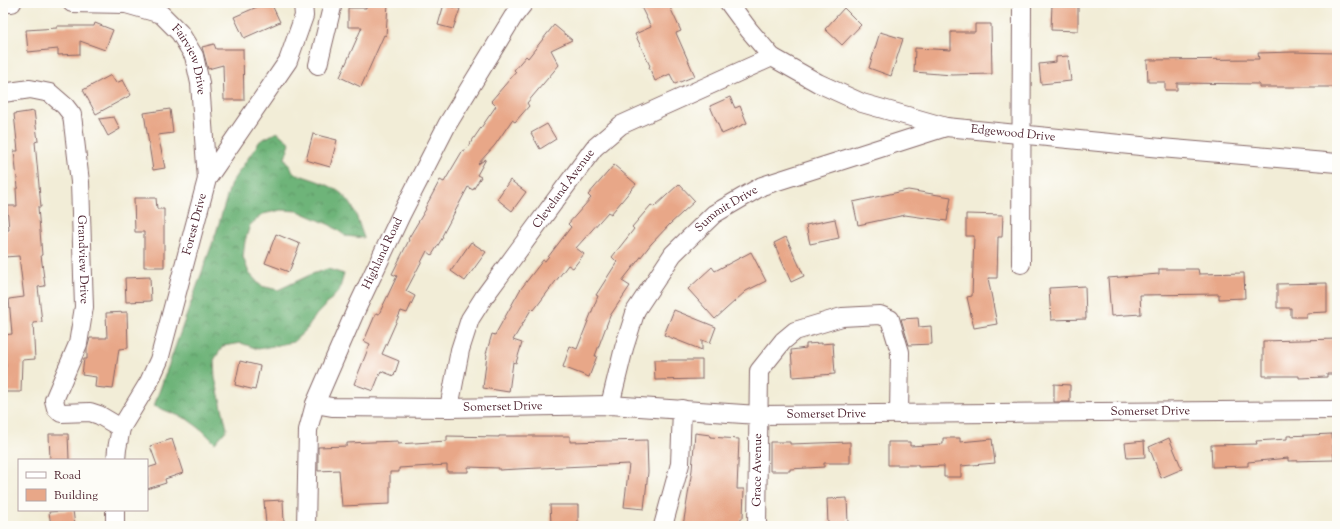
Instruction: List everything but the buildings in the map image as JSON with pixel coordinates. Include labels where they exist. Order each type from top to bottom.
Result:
[{"type":"street","points":[[3,3],[12,3]]},
{"type":"street","name":"Fairview Drive","points":[[72,3],[126,4],[161,14],[180,33],[194,56],[200,83],[207,179]]},
{"type":"street","name":"Forest Drive","points":[[116,459],[116,450],[121,428],[149,382],[159,360],[207,179],[288,61],[304,16],[303,3]]},
{"type":"street","points":[[318,65],[333,3]]},
{"type":"street","name":"Highland Road","points":[[306,526],[308,430],[316,404],[355,312],[401,214],[447,125],[513,18],[524,3]]},
{"type":"street","name":"Edgewood Drive","points":[[729,3],[772,57],[818,83],[862,103],[946,127],[1337,163]]},
{"type":"street","points":[[1021,264],[1022,3]]},
{"type":"street","name":"Cleveland Avenue","points":[[449,408],[460,350],[470,319],[484,297],[594,148],[621,126],[772,57]]},
{"type":"street","name":"Grandview Drive","points":[[3,93],[30,89],[50,93],[65,106],[72,115],[80,182],[84,307],[78,344],[54,400],[56,408],[61,413],[90,412],[99,415],[121,428]]},
{"type":"street","name":"Summit Drive","points":[[610,405],[624,348],[636,310],[673,254],[714,214],[762,186],[946,127]]},
{"type":"street","name":"Grace Avenue","points":[[757,526],[759,371],[783,341],[795,331],[842,317],[880,315],[890,319],[900,352],[899,414]]},
{"type":"street","name":"Somerset Drive","points":[[316,404],[332,407],[449,408],[610,405],[758,415],[1337,410]]},
{"type":"street","points":[[663,526],[680,464],[682,409]]},
{"type":"street","points":[[115,511],[115,526]]},
{"type":"green space","points":[[277,132],[290,143],[285,158],[294,173],[318,181],[341,193],[352,206],[364,238],[346,236],[330,225],[298,211],[281,210],[263,214],[250,225],[245,241],[243,257],[249,273],[261,286],[278,290],[312,274],[328,269],[344,274],[339,291],[316,315],[307,329],[293,342],[258,349],[241,343],[223,346],[214,360],[215,378],[227,429],[215,443],[202,430],[187,419],[154,406],[216,233],[231,183],[260,141]]}]
